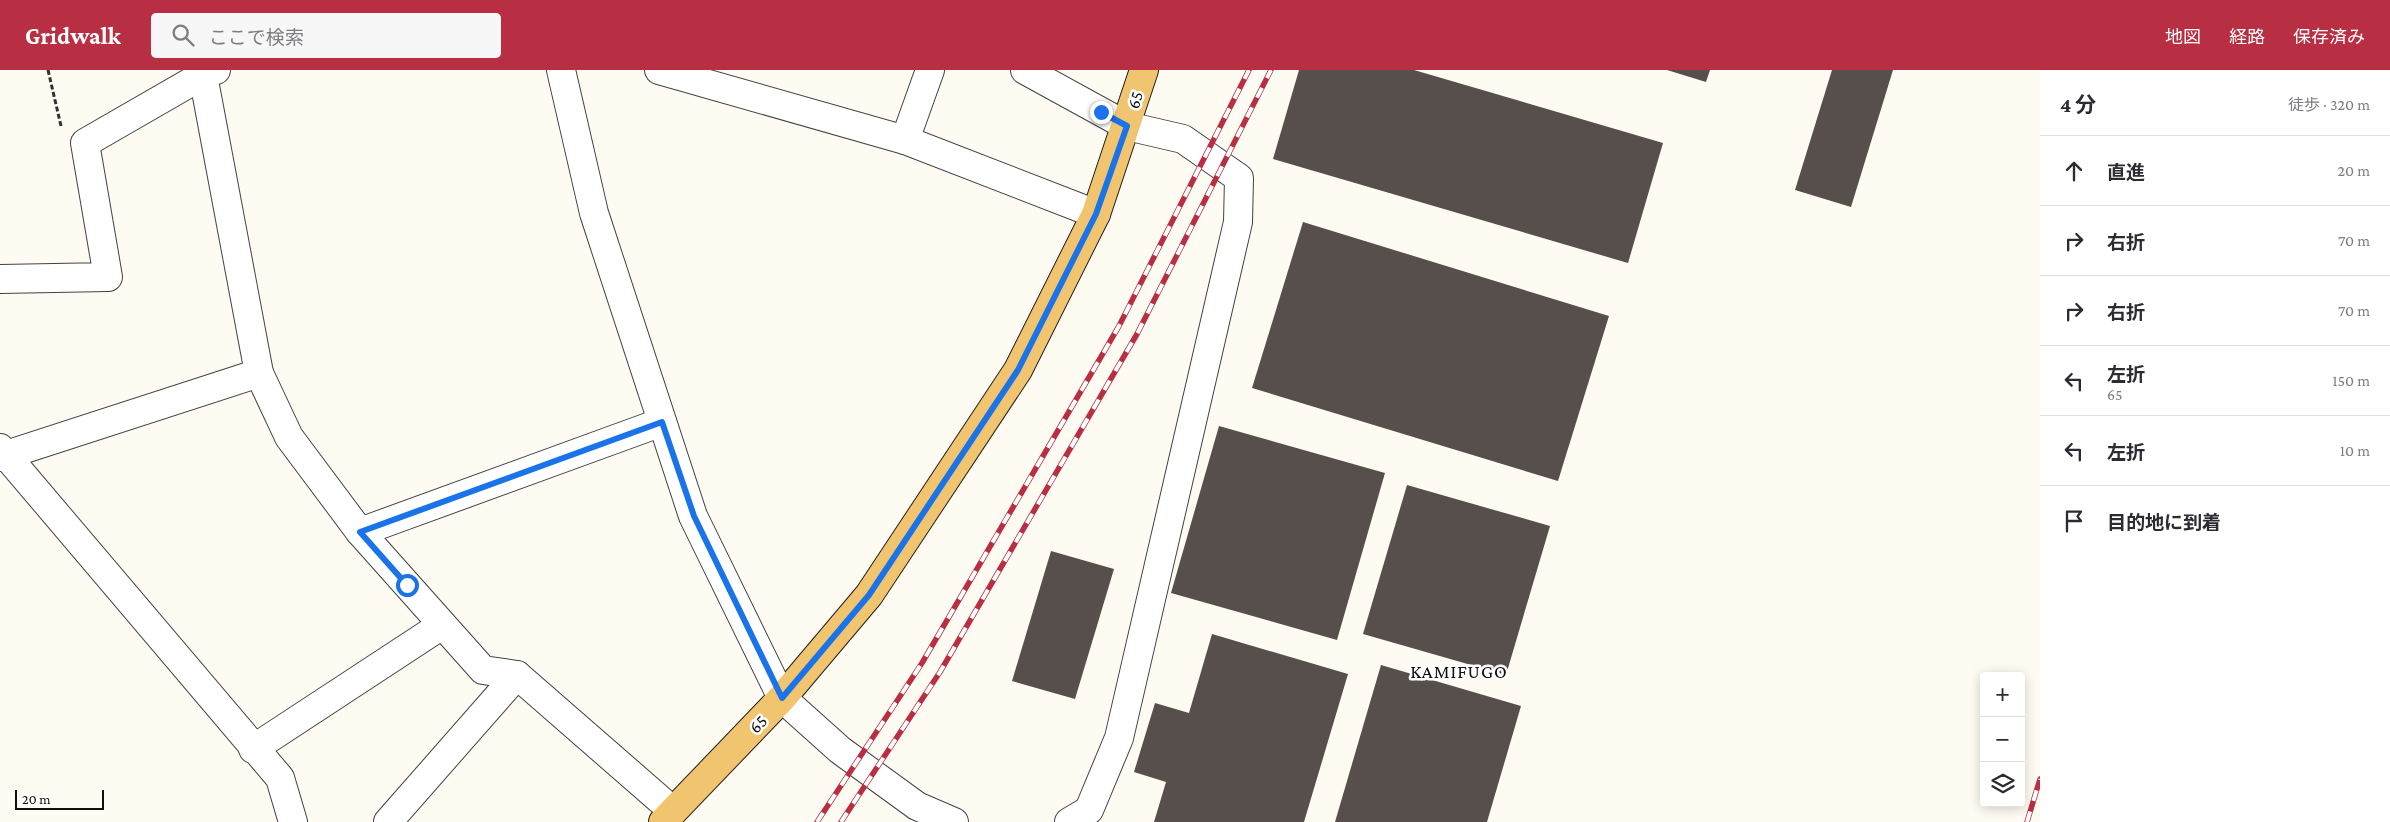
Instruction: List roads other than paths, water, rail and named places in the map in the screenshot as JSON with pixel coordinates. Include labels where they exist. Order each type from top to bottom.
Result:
[{"type":"main road","name":"65","points":[[668,816],[782,698],[869,595],[1018,370],[1096,214],[1127,126],[1144,70]]},
{"type":"street","points":[[561,70],[594,213],[694,516],[782,698],[840,750],[917,806],[954,822]]},
{"type":"street","points":[[659,70],[905,140],[1096,214]]},
{"type":"street","points":[[905,140],[930,70]]},
{"type":"street","points":[[1025,70],[1127,126],[1182,139],[1239,178],[1238,222],[1119,738],[1089,810],[1069,822]]},
{"type":"street","points":[[0,279],[108,277],[86,143],[209,72],[259,373],[289,437],[360,532],[483,670],[518,675],[668,816]]},
{"type":"street","points":[[259,373],[1,453],[280,778],[294,822]]},
{"type":"street","points":[[360,532],[662,422]]},
{"type":"street","points":[[254,749],[442,624]]},
{"type":"street","points":[[388,822],[518,675]]},
{"type":"railway","points":[[817,822],[922,663],[1119,326],[1249,70]]},
{"type":"railway","points":[[841,822],[940,672],[1137,334],[1271,70]]},
{"type":"railway","points":[[2027,822],[2040,779]]},
{"type":"district","name":"KAMIFUGO","points":[[1459,671]]}]
